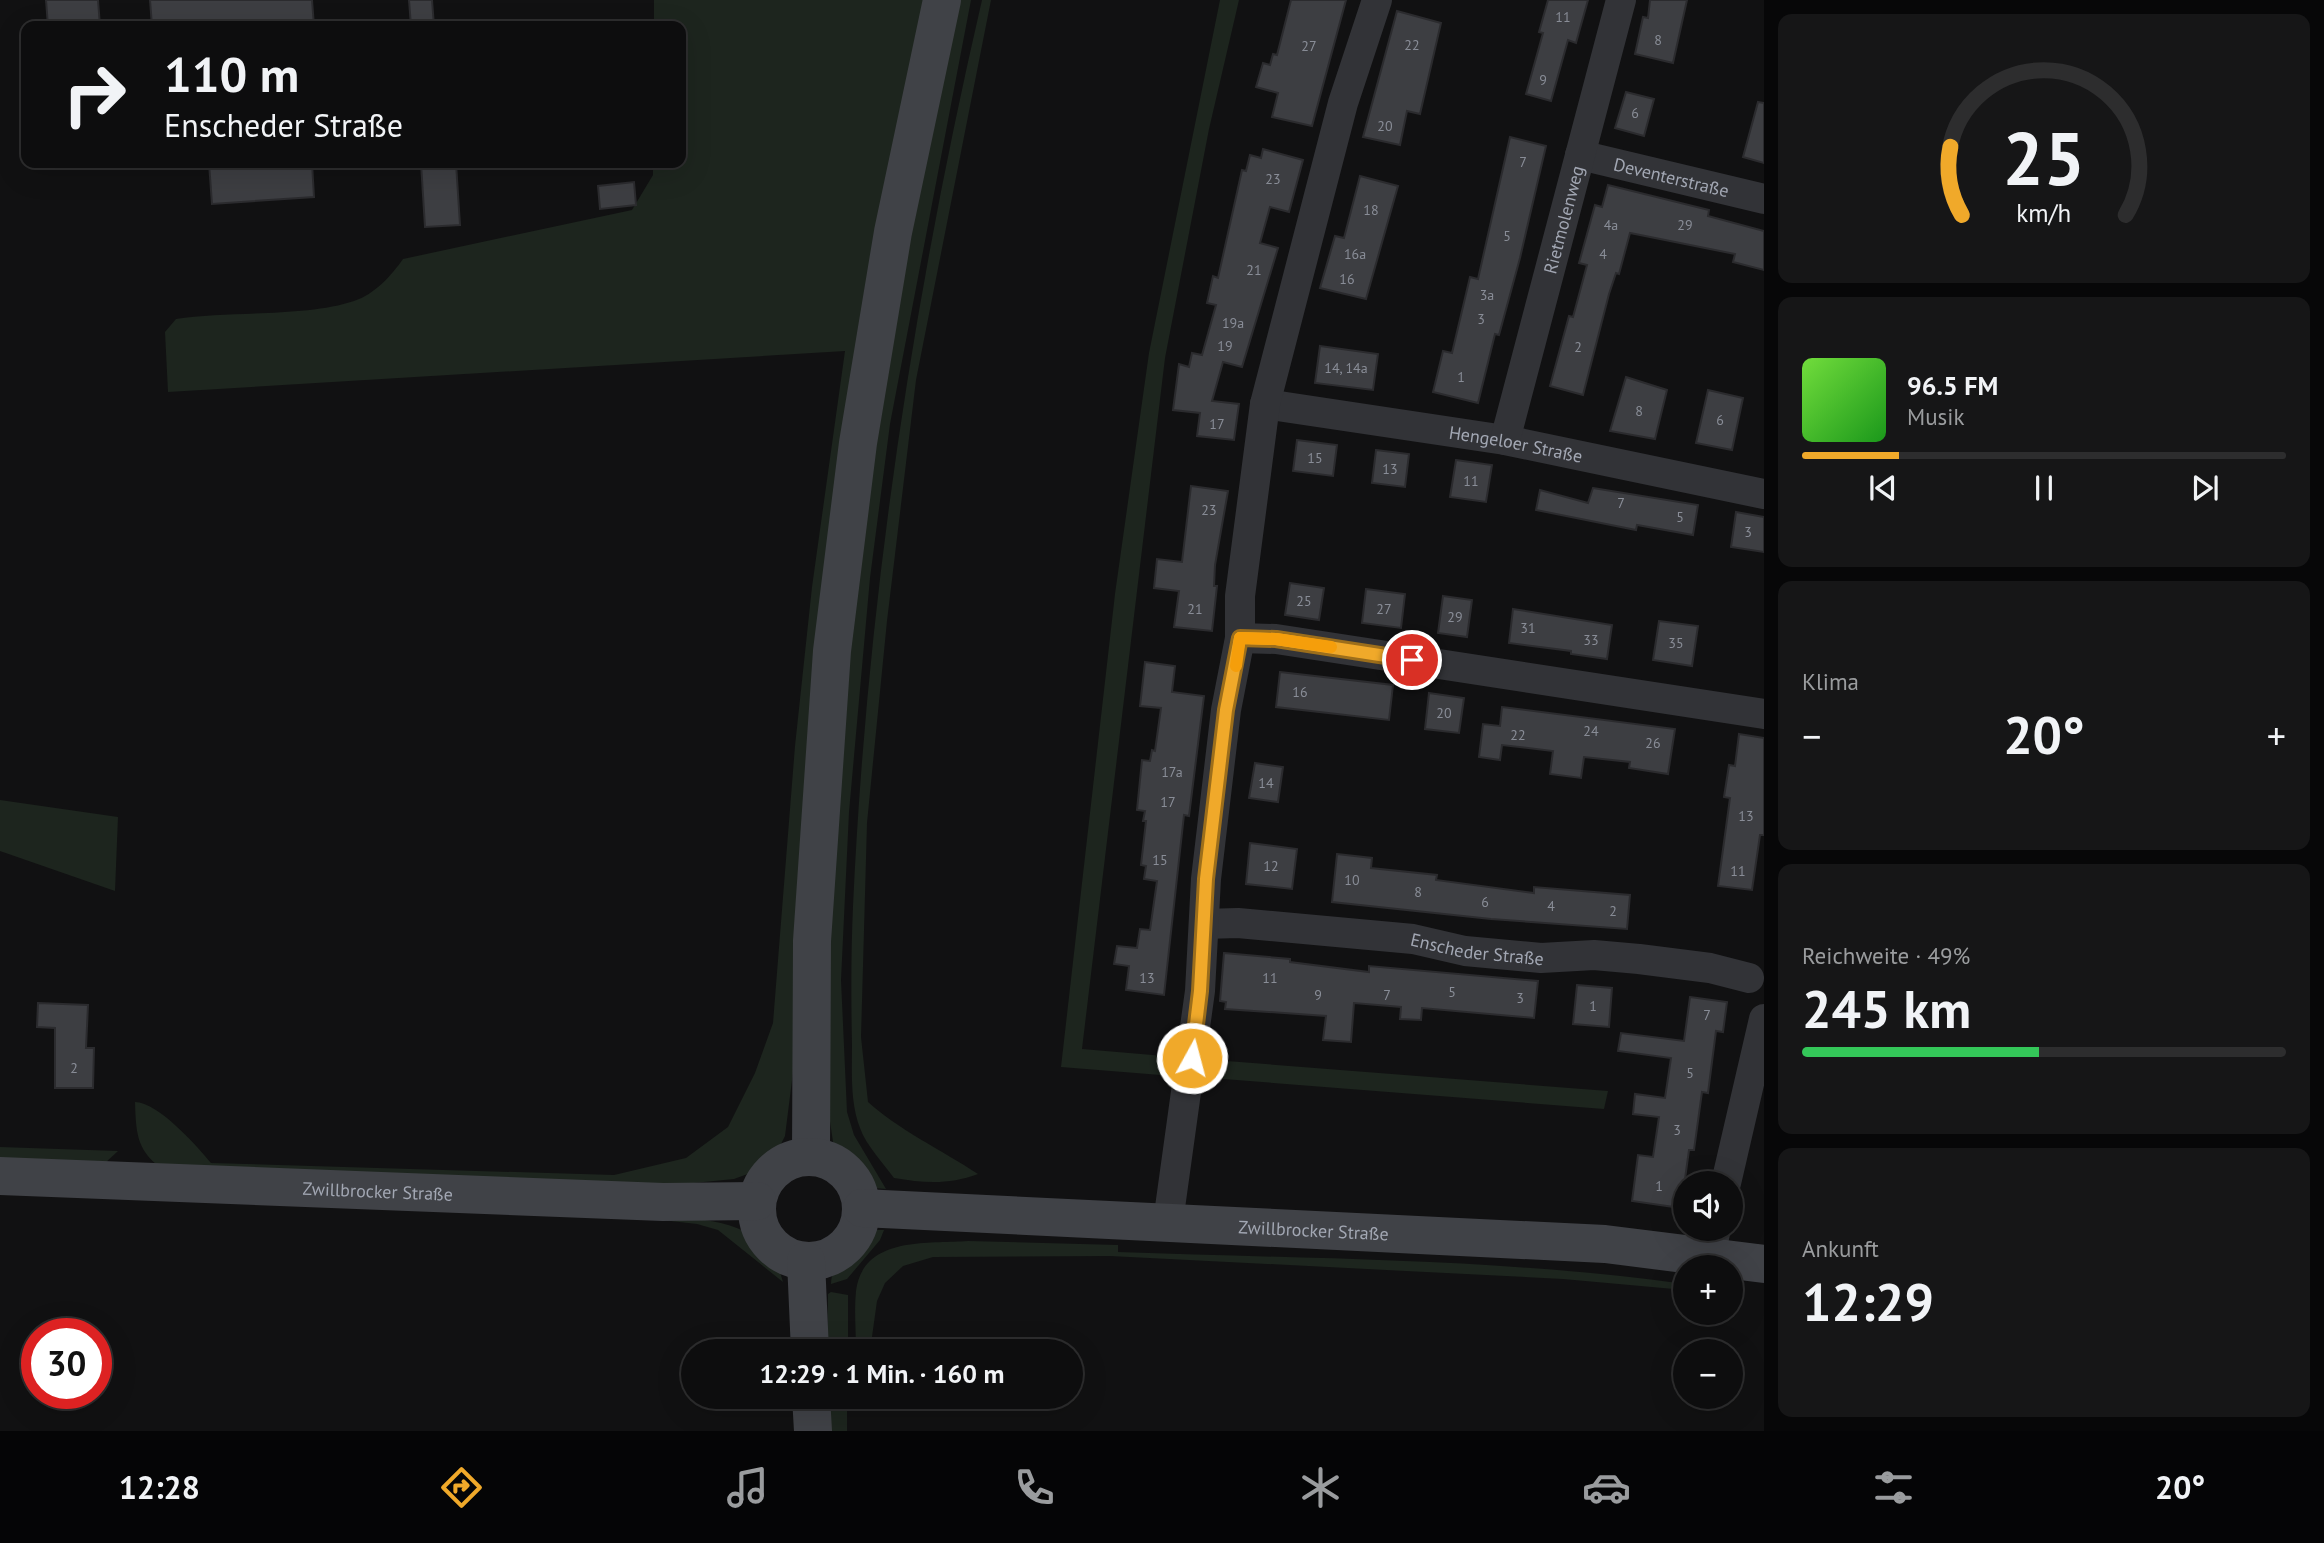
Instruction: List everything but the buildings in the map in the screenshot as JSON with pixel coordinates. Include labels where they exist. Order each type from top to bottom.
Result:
[{"type":"main road","points":[[811,1156],[812,941],[832,651],[858,443],[893,232],[942,0]]},
{"type":"main road","points":[[811,1156],[841,1167],[859,1192],[862,1208],[860,1225],[851,1240],[839,1252],[823,1259],[806,1261],[785,1255],[768,1242],[758,1223],[757,1201],[770,1173],[789,1161],[811,1156]]},
{"type":"main road","name":"Zwillbrocker Straße","points":[[0,1176],[663,1202],[757,1201]]},
{"type":"main road","name":"Zwillbrocker Straße","points":[[862,1208],[1628,1245],[1713,1242],[1764,1264]]},
{"type":"main road","points":[[806,1261],[809,1339]]},
{"type":"main road","points":[[812,1409],[813,1431]]},
{"type":"street","points":[[1168,1222],[1200,991],[1206,879],[1226,710],[1240,638],[1240,596],[1265,404],[1272,368],[1339,116],[1377,0]]},
{"type":"street","name":"Rietmolenweg","points":[[1505,440],[1622,0]]},
{"type":"street","name":"Deventerstraße","points":[[1580,155],[1764,199]]},
{"type":"street","name":"Hengeloer Straße","points":[[1265,404],[1505,440],[1764,494]]},
{"type":"street","points":[[1240,638],[1276,639],[1764,715]]},
{"type":"street","name":"Enscheder Straße","points":[[1204,925],[1238,923],[1413,939],[1465,951],[1541,958],[1594,955],[1639,959],[1710,968],[1759,981]]},
{"type":"street","points":[[1729,1171],[1764,1019]]},
{"type":"shaded area","points":[[654,0],[928,0],[785,1136],[777,1152],[753,1172],[734,1179],[694,1183],[584,1185],[160,1167],[146,1154],[139,1139],[135,1102],[155,1109],[165,1117],[187,1136],[211,1163],[614,1175],[686,1158],[728,1127],[755,1073],[773,1023],[795,746],[812,587],[845,351],[168,392],[165,332],[176,319],[291,312],[335,306],[369,294],[388,278],[403,259],[632,210],[653,175],[653,168],[686,168],[686,21],[654,21]]},
{"type":"shaded area","points":[[955,0],[971,0],[890,424],[870,578],[849,812],[841,980],[847,1112],[854,1135],[886,1189],[874,1188],[861,1178],[833,1142],[824,1080],[823,952],[864,482]]},
{"type":"shaded area","points":[[982,0],[991,0],[916,380],[887,621],[867,823],[861,1037],[868,1102],[906,1130],[978,1174],[957,1180],[926,1182],[894,1178],[866,1141],[857,1118],[852,1076],[853,906],[869,678],[897,450],[935,224]]},
{"type":"shaded area","points":[[1220,0],[1239,0],[1209,129],[1165,358],[1082,1049],[1176,1057],[1173,1076],[1061,1067],[1115,594],[1149,353]]},
{"type":"shaded area","points":[[0,800],[118,817],[115,891],[0,851]]},
{"type":"shaded area","points":[[1201,1059],[1608,1091],[1604,1109],[1198,1077]]},
{"type":"shaded area","points":[[0,1147],[118,1151],[105,1163],[0,1161]]},
{"type":"shaded area","points":[[635,1217],[702,1220],[743,1231],[760,1242],[774,1259],[783,1282],[718,1230],[697,1224]]},
{"type":"shaded area","points":[[877,1230],[884,1230],[880,1240],[847,1279],[831,1284],[835,1266],[845,1251]]},
{"type":"shaded area","points":[[968,1241],[1118,1245],[1118,1252],[1473,1264],[1615,1275],[1673,1282],[1673,1289],[1563,1279],[1110,1256],[933,1257],[903,1266],[885,1283],[877,1301],[872,1339],[856,1339],[856,1291],[861,1273],[871,1260],[884,1252],[899,1246]]},
{"type":"shaded area","points":[[831,1292],[848,1295],[848,1339],[827,1339],[828,1294]]},
{"type":"shaded area","points":[[828,1409],[847,1409],[847,1431],[828,1431]]},
{"type":"slow traffic","points":[[1236,666],[1240,638],[1276,639],[1331,647]]},
{"type":"route","points":[[1192,1058],[1200,991],[1206,879],[1226,710],[1234,680],[1240,638],[1276,639],[1412,660]]}]
